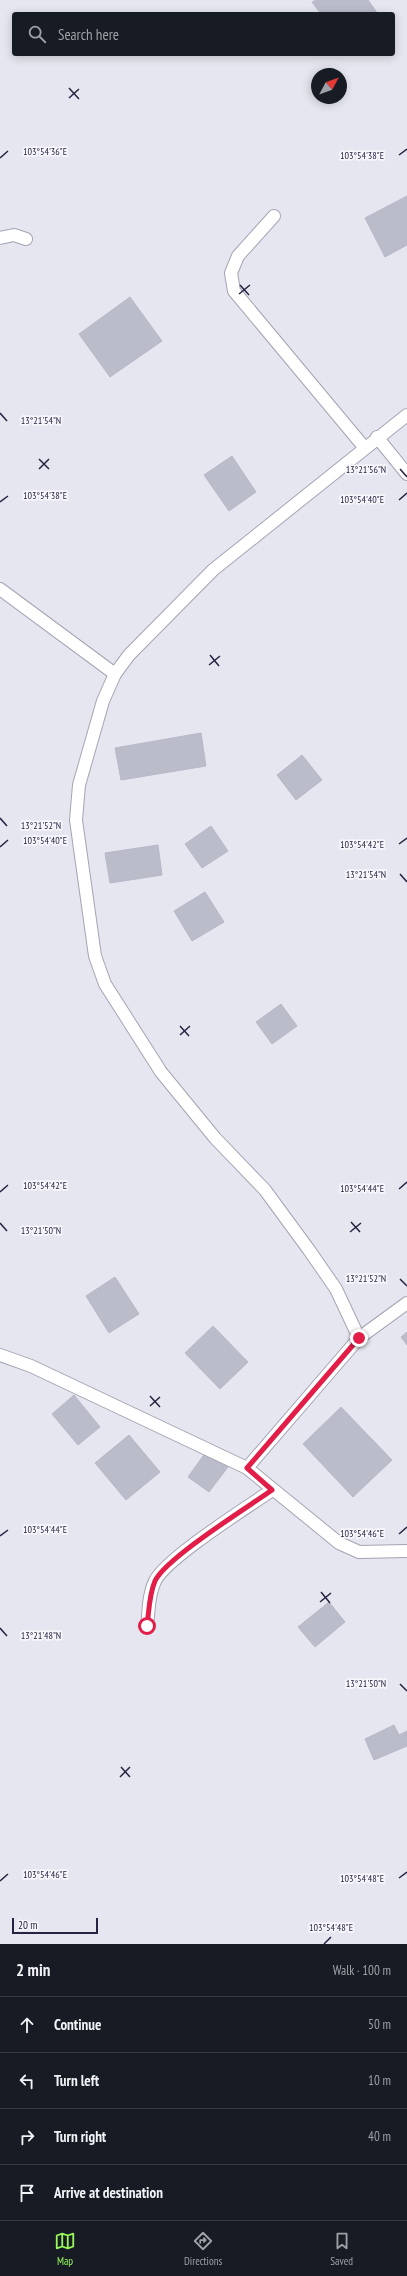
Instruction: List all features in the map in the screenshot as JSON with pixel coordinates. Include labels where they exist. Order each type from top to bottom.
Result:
[{"type":"street","points":[[274,216],[238,256],[231,273],[234,290],[364,447]]},
{"type":"street","points":[[0,238],[14,235],[26,239]]},
{"type":"street","points":[[359,1338],[336,1289],[310,1250],[265,1190],[215,1138],[161,1072],[105,984],[95,956],[76,820],[79,785],[103,701],[115,674],[129,655],[213,570],[364,447],[407,415]]},
{"type":"street","points":[[377,437],[407,474]]},
{"type":"street","points":[[0,589],[115,674]]},
{"type":"street","points":[[247,1468],[359,1338],[407,1303]]},
{"type":"street","points":[[0,1355],[31,1366],[247,1468],[338,1543],[359,1552],[407,1551]]},
{"type":"street","points":[[147,1626],[150,1595],[156,1579],[195,1544],[272,1490]]},
{"type":"building","points":[[316,0],[368,0],[377,12],[320,12],[312,2]]},
{"type":"building","points":[[407,196],[407,245],[385,257],[365,218]]},
{"type":"building","points":[[130,297],[162,341],[110,377],[79,334]]},
{"type":"building","points":[[232,456],[256,492],[229,511],[204,475]]},
{"type":"building","points":[[201,733],[206,766],[121,780],[115,748]]},
{"type":"building","points":[[302,755],[322,780],[296,800],[277,775]]},
{"type":"building","points":[[211,826],[228,851],[202,868],[185,844]]},
{"type":"building","points":[[158,845],[162,875],[110,883],[105,853]]},
{"type":"building","points":[[205,892],[224,922],[192,941],[174,911]]},
{"type":"building","points":[[281,1004],[297,1026],[272,1044],[256,1022]]},
{"type":"building","points":[[115,1277],[139,1314],[109,1333],[86,1296]]},
{"type":"building","points":[[213,1326],[248,1362],[220,1389],[185,1353]]},
{"type":"building","points":[[407,1332],[407,1345],[401,1337]]},
{"type":"building","points":[[74,1395],[100,1427],[78,1445],[52,1414]]},
{"type":"building","points":[[341,1407],[392,1460],[353,1497],[303,1444]]},
{"type":"building","points":[[129,1435],[160,1472],[126,1500],[95,1463]]},
{"type":"building","points":[[206,1452],[228,1467],[209,1492],[188,1477]]},
{"type":"building","points":[[329,1602],[345,1622],[315,1647],[298,1627]]},
{"type":"building","points":[[394,1725],[399,1735],[407,1731],[407,1746],[374,1760],[365,1739]]},
{"type":"route","points":[[147,1626],[150,1595],[156,1579],[168,1566],[195,1544],[272,1490],[247,1468],[359,1338]]}]
